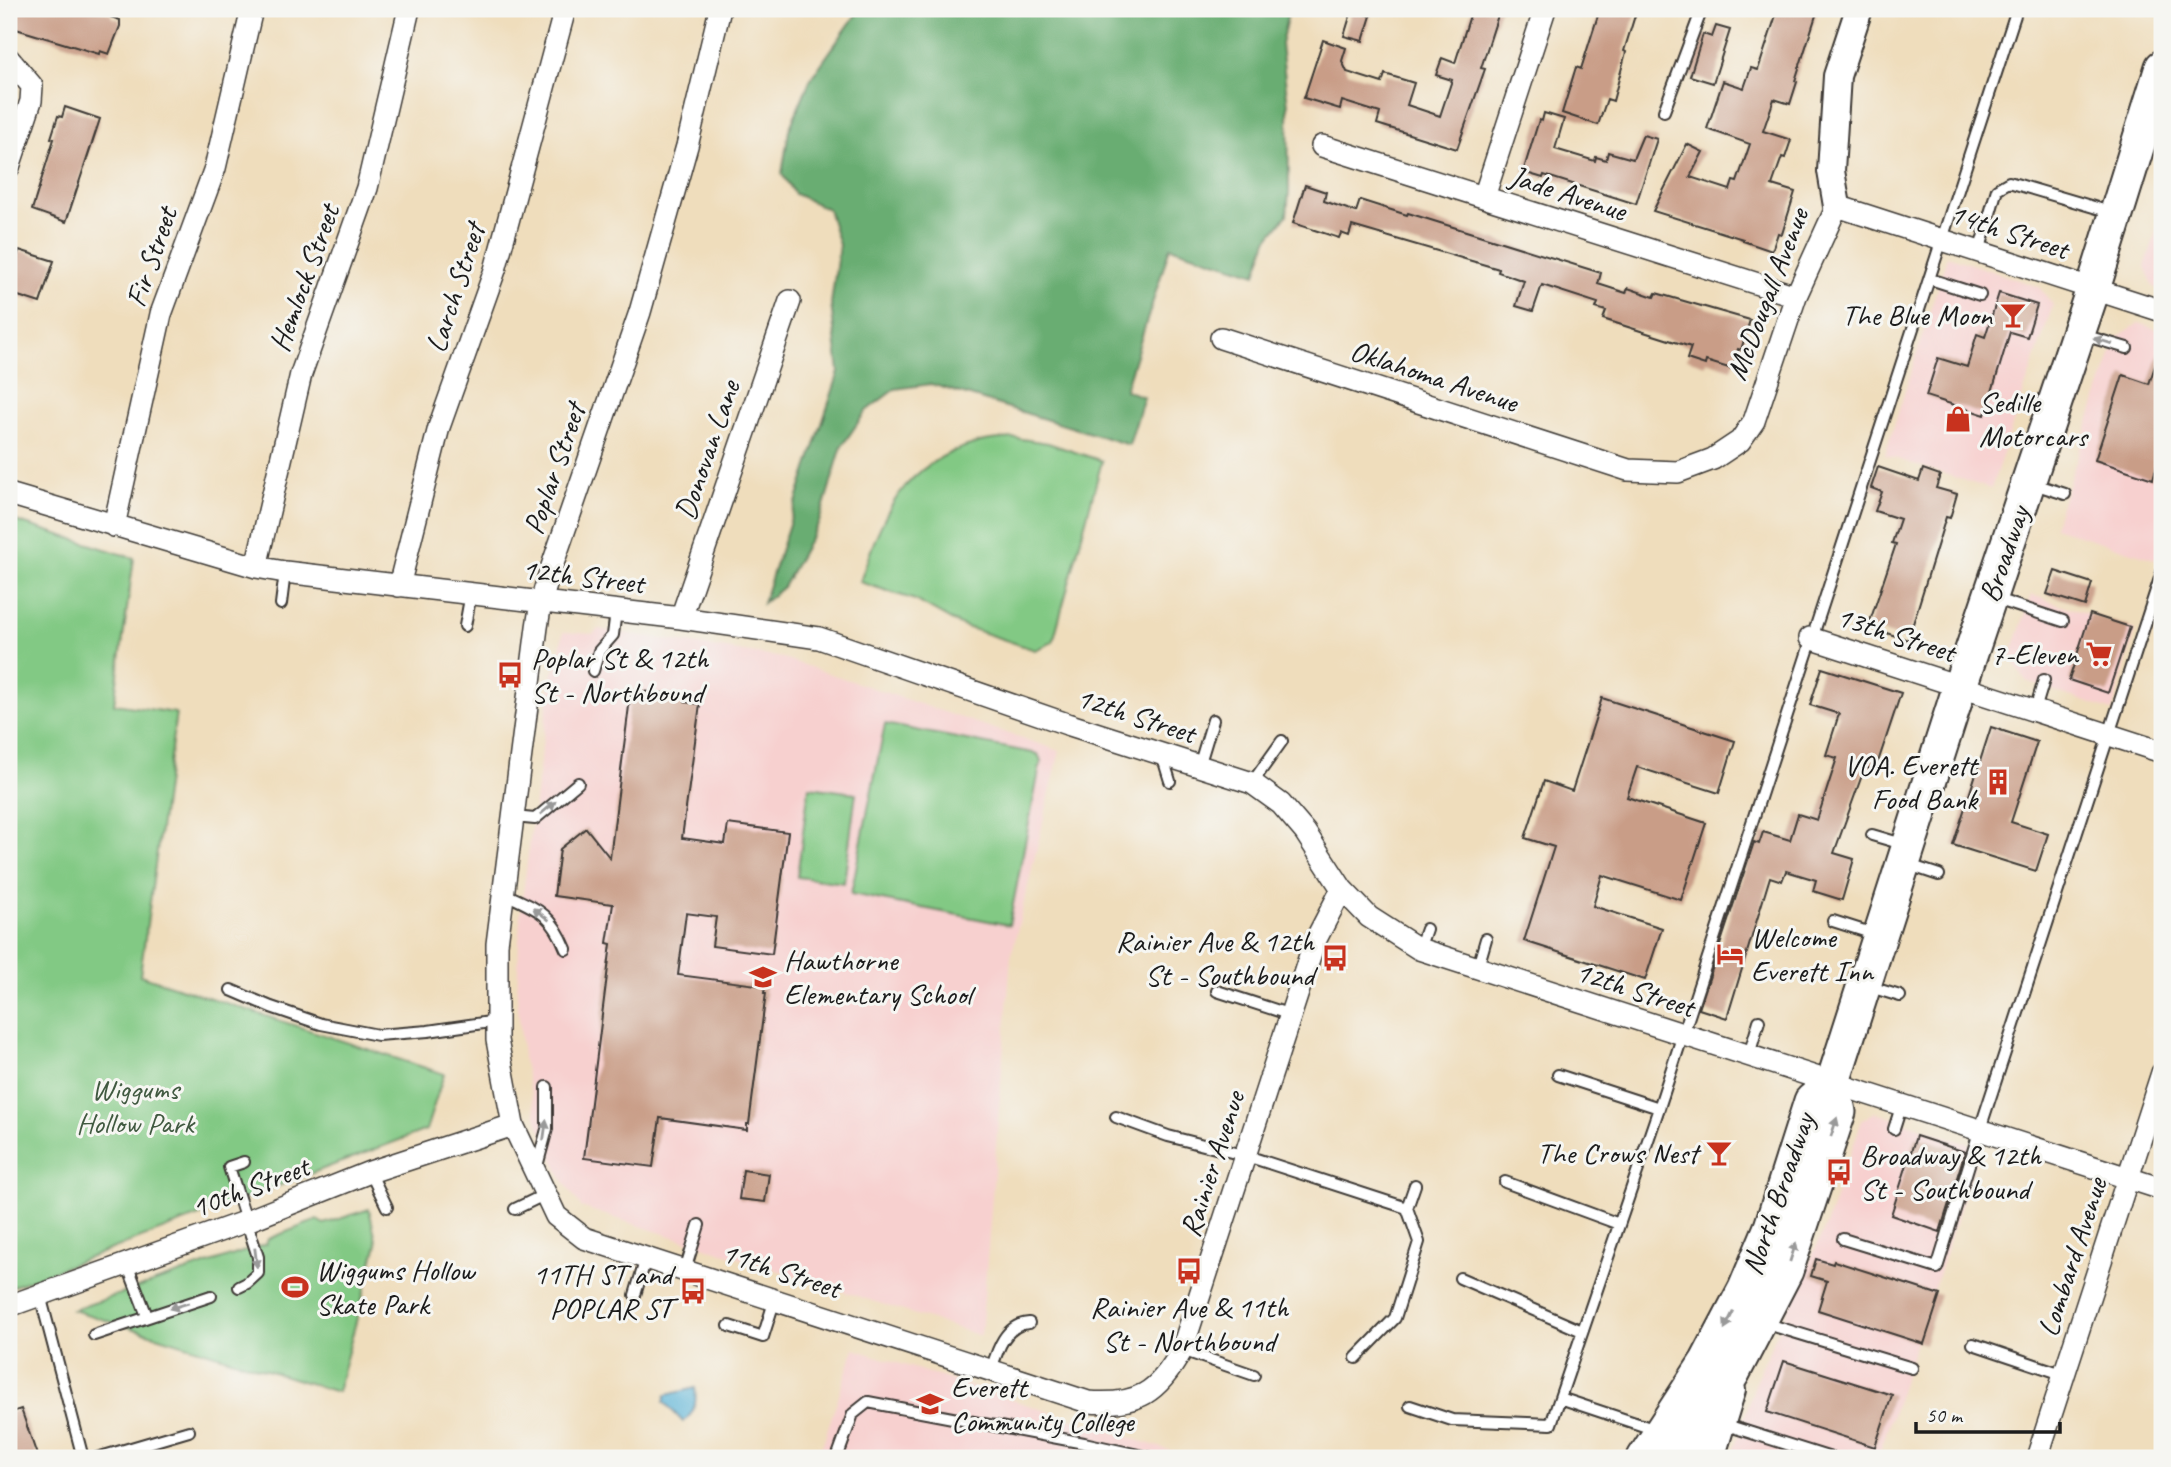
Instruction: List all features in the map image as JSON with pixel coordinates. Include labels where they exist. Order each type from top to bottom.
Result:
[{"type":"main road","name":"Broadway","points":[[1833,1082],[2161,76]]},
{"type":"main road","name":"North Broadway","points":[[1833,1082],[1839,1112],[1786,1271],[1714,1421],[1662,1450],[1745,1289],[1771,1227],[1811,1101],[1833,1082]]},
{"type":"street","name":"Fir Street","points":[[114,526],[161,314],[215,168],[252,9]]},
{"type":"street","name":"Hemlock Street","points":[[256,567],[301,374],[367,188],[409,9]]},
{"type":"street","name":"Larch Street","points":[[399,586],[439,427],[495,270],[565,9]]},
{"type":"street","name":"Poplar Street","points":[[513,1125],[498,1040],[496,944],[541,602],[639,312],[687,146],[720,9]]},
{"type":"street","points":[[1484,197],[1545,9]]},
{"type":"street","name":"McDougall Avenue","points":[[1628,470],[1678,472],[1713,459],[1740,441],[1754,421],[1796,296],[1837,206],[1831,171],[1837,76],[1858,9]]},
{"type":"street","points":[[9,59],[32,86],[31,101],[9,167]]},
{"type":"street","name":"Jade Avenue","points":[[1322,146],[1796,296]]},
{"type":"street","name":"14th Street","points":[[1837,206],[2162,311]]},
{"type":"street","name":"Donovan Lane","points":[[681,618],[790,301]]},
{"type":"street","name":"Oklahoma Avenue","points":[[1221,338],[1628,470]]},
{"type":"street","name":"12th Street","points":[[9,494],[256,567],[681,618],[819,638],[1252,783],[1281,804],[1342,889],[1369,917],[1419,949],[1477,970],[2162,1189]]},
{"type":"street","name":"13th Street","points":[[1810,638],[2162,752]]},
{"type":"street","name":"Rainier Avenue","points":[[1088,1402],[1115,1405],[1135,1399],[1153,1388],[1170,1371],[1182,1350],[1314,943],[1342,889]]},
{"type":"street","name":"Lombard Avenue","points":[[2037,1458],[2162,1073]]},
{"type":"street","name":"10th Street","points":[[9,1306],[247,1221],[370,1172],[513,1125]]},
{"type":"street","name":"11th Street","points":[[513,1125],[556,1216],[584,1238],[1088,1402]]},
{"type":"street","points":[[1711,1458],[1714,1421]]},
{"type":"lane","points":[[1664,111],[1702,9]]},
{"type":"lane","points":[[1410,1406],[1452,1420],[1551,1424],[1763,801],[1810,638],[2017,9]]},
{"type":"lane","points":[[1979,252],[1997,189],[2009,182],[2116,214]]},
{"type":"lane","points":[[1930,279],[1980,295]]},
{"type":"lane","points":[[2078,333],[2127,348]]},
{"type":"lane","points":[[2029,482],[2065,494]]},
{"type":"lane","points":[[281,604],[285,572]]},
{"type":"lane","points":[[1843,1239],[1937,1268],[2162,572]]},
{"type":"lane","points":[[466,626],[471,593]]},
{"type":"lane","points":[[1990,598],[2063,621]]},
{"type":"lane","points":[[593,671],[599,651],[613,635],[616,611]]},
{"type":"lane","points":[[2035,710],[2044,680]]},
{"type":"lane","points":[[1199,766],[1213,720]]},
{"type":"lane","points":[[1252,783],[1282,741]]},
{"type":"lane","points":[[1162,755],[1170,780]]},
{"type":"lane","points":[[513,817],[536,819],[578,783]]},
{"type":"lane","points":[[1872,835],[1939,875]]},
{"type":"lane","points":[[503,893],[544,913],[558,930],[566,949]]},
{"type":"lane","points":[[1833,921],[1880,936]]},
{"type":"lane","points":[[1419,949],[1426,929]]},
{"type":"lane","points":[[1477,970],[1486,939]]},
{"type":"lane","points":[[1864,985],[1900,996]]},
{"type":"lane","points":[[232,990],[321,1024],[378,1035],[497,1021]]},
{"type":"lane","points":[[1217,991],[1291,1015]]},
{"type":"lane","points":[[1749,1055],[1759,1021]]},
{"type":"lane","points":[[1558,1075],[1659,1108]]},
{"type":"lane","points":[[536,1172],[547,1129],[547,1087]]},
{"type":"lane","points":[[1894,1129],[1902,1104]]},
{"type":"lane","points":[[1115,1117],[1168,1136],[1247,1156],[1407,1208]]},
{"type":"lane","points":[[239,1287],[258,1273],[258,1256],[229,1167],[244,1162]]},
{"type":"lane","points":[[370,1172],[387,1207]]},
{"type":"lane","points":[[1505,1182],[1619,1224]]},
{"type":"lane","points":[[1356,1358],[1395,1318],[1419,1242],[1407,1208],[1415,1185]]},
{"type":"lane","points":[[515,1209],[546,1194]]},
{"type":"lane","points":[[685,1270],[699,1225]]},
{"type":"lane","points":[[635,1295],[646,1258]]},
{"type":"lane","points":[[127,1264],[146,1316]]},
{"type":"lane","points":[[1460,1278],[1582,1331]]},
{"type":"lane","points":[[40,1295],[83,1458]]},
{"type":"lane","points":[[94,1335],[211,1296]]},
{"type":"lane","points":[[729,1326],[763,1336],[775,1299]]},
{"type":"lane","points":[[991,1370],[999,1345],[1005,1337],[1012,1329],[1029,1322]]},
{"type":"lane","points":[[1761,1322],[1912,1368]]},
{"type":"lane","points":[[1973,1344],[2064,1375]]},
{"type":"lane","points":[[1182,1350],[1254,1375]]},
{"type":"lane","points":[[1560,1398],[1662,1450]]},
{"type":"lane","points":[[837,1458],[853,1414],[868,1402],[1073,1440],[1152,1458]]},
{"type":"lane","points":[[1714,1421],[1831,1458]]},
{"type":"lane","points":[[97,1458],[189,1431]]},
{"type":"shaded area","points":[[2162,213],[2162,290],[2154,287],[2145,267]]},
{"type":"shaded area","points":[[1947,256],[2039,287],[2053,305],[1991,489],[1885,455]]},
{"type":"shaded area","points":[[2139,323],[2162,331],[2162,544],[2157,560],[2054,527],[2117,337]]},
{"type":"shaded area","points":[[2032,595],[2136,630],[2112,711],[2026,681],[2010,657]]},
{"type":"shaded area","name":"Hawthorne Elementary School","points":[[598,629],[783,658],[1060,751],[1011,957],[981,1336],[581,1207],[561,1177],[538,1124],[523,1058],[517,996],[520,917],[551,677],[558,662],[563,632],[593,634]]},
{"type":"shaded area","points":[[1875,1112],[1980,1148],[1878,1458],[1731,1458],[1758,1375],[1826,1225],[1862,1120]]},
{"type":"shaded area","name":"Everett Community College","points":[[854,1349],[1193,1458],[818,1458]]},
{"type":"green space","points":[[860,9],[1289,9],[1281,44],[1288,105],[1287,215],[1267,240],[1256,274],[1170,247],[1125,390],[1144,397],[1129,445],[931,384],[895,389],[866,411],[842,446],[819,522],[783,587],[763,603],[839,372],[831,304],[839,245],[828,209],[795,194],[782,174],[789,130],[810,80]]},
{"type":"green space","points":[[1015,438],[1048,443],[1102,461],[1053,642],[1035,650],[960,625],[915,600],[860,582],[887,514],[912,479],[951,452],[982,442]]},
{"type":"green space","name":"Wiggums Hollow Park","points":[[9,519],[134,558],[114,704],[176,713],[140,975],[444,1074],[426,1130],[9,1288]]},
{"type":"green space","points":[[885,724],[1038,754],[1041,761],[1009,925],[851,894]]},
{"type":"green space","points":[[809,787],[856,793],[844,883],[797,877]]},
{"type":"green space","points":[[369,1209],[377,1244],[337,1392],[73,1310],[266,1244],[268,1239],[317,1220],[324,1224]]},
{"type":"water","points":[[695,1388],[694,1407],[683,1422],[664,1402],[666,1395]]},
{"type":"building","points":[[16,9],[95,9],[112,14],[111,17],[120,20],[120,26],[109,54],[100,51],[99,54],[16,29],[11,25]]},
{"type":"building","points":[[1472,9],[1500,9],[1481,68],[1485,69],[1457,149],[1377,124],[1380,113],[1342,101],[1340,109],[1304,98],[1323,40],[1346,48],[1342,61],[1347,72],[1382,83],[1385,74],[1414,83],[1407,105],[1440,116],[1452,80],[1436,75],[1442,58],[1455,63]]},
{"type":"building","points":[[1600,9],[1637,9],[1613,101],[1607,99],[1598,125],[1562,113],[1576,67],[1581,69]]},
{"type":"building","points":[[1778,9],[1818,9],[1790,104],[1774,99],[1763,131],[1791,140],[1772,185],[1795,192],[1782,234],[1778,233],[1772,251],[1743,239],[1653,211],[1687,144],[1703,152],[1690,177],[1730,190],[1733,181],[1737,182],[1750,144],[1707,129],[1723,81],[1744,88],[1751,68],[1758,70]]},
{"type":"building","points":[[1352,10],[1371,16],[1363,41],[1344,36]]},
{"type":"building","points":[[1716,26],[1730,30],[1713,83],[1690,76],[1703,34],[1712,37]]},
{"type":"building","points":[[65,107],[100,119],[66,222],[32,210],[54,139],[51,138],[58,116],[62,117]]},
{"type":"building","points":[[1544,113],[1564,119],[1555,149],[1595,161],[1596,157],[1606,160],[1608,152],[1633,159],[1643,135],[1657,139],[1636,204],[1544,175],[1543,178],[1523,172],[1539,120],[1542,121]]},
{"type":"building","points":[[1305,185],[1326,192],[1324,201],[1356,212],[1360,200],[1407,215],[1408,213],[1601,273],[1598,284],[1626,293],[1628,288],[1654,297],[1656,293],[1750,320],[1741,350],[1738,349],[1732,369],[1706,361],[1705,365],[1687,359],[1691,347],[1603,319],[1606,311],[1596,308],[1598,303],[1542,285],[1533,311],[1516,306],[1524,281],[1498,272],[1499,269],[1352,226],[1349,236],[1341,233],[1339,238],[1293,223]]},
{"type":"building","points":[[19,250],[54,261],[40,303],[9,293],[9,270]]},
{"type":"building","points":[[1999,293],[2037,305],[2027,337],[2010,332],[1985,415],[1926,396],[1938,358],[1967,367],[1977,334],[1985,337]]},
{"type":"building","points":[[2159,354],[2162,355],[2162,448],[2153,479],[2095,460],[2123,375],[2149,384]]},
{"type":"building","points":[[1878,467],[1919,481],[1923,469],[1940,475],[1936,488],[1957,494],[1950,518],[1946,517],[1908,640],[1868,627],[1896,544],[1892,543],[1900,519],[1875,511],[1882,492],[1871,488]]},
{"type":"building","points":[[2055,571],[2092,583],[2085,606],[2047,594]]},
{"type":"building","name":"7-Eleven","points":[[2090,614],[2130,627],[2108,693],[2069,680]]},
{"type":"building","points":[[1822,668],[1901,693],[1875,771],[1865,767],[1834,853],[1854,859],[1842,900],[1813,891],[1816,880],[1786,871],[1782,881],[1770,877],[1727,1018],[1699,1009],[1754,842],[1759,844],[1763,832],[1790,840],[1798,814],[1817,820],[1837,758],[1826,755],[1839,714],[1810,705]]},
{"type":"building","name":"Hawthorne Elementary School","points":[[631,690],[685,696],[685,702],[700,704],[682,838],[725,844],[728,824],[788,832],[772,954],[712,946],[716,917],[686,913],[678,975],[765,986],[747,1130],[660,1118],[653,1167],[584,1158],[611,944],[607,943],[613,904],[554,896],[560,849],[586,828],[610,858]]},
{"type":"building","points":[[1602,698],[1735,741],[1719,793],[1637,767],[1627,797],[1706,823],[1681,900],[1602,875],[1593,906],[1662,928],[1645,980],[1524,941],[1554,847],[1525,838],[1544,781],[1572,791]]},
{"type":"building","name":"VOA. Everett Food Bank","points":[[1991,727],[2037,742],[2011,822],[2048,834],[2036,871],[1953,845]]},
{"type":"building","points":[[1916,1136],[1965,1152],[1940,1232],[1891,1215]]},
{"type":"building","points":[[743,1170],[769,1174],[765,1202],[739,1199]]},
{"type":"building","points":[[1816,1259],[1833,1264],[1834,1261],[1940,1295],[1924,1344],[1818,1310],[1827,1281],[1811,1276]]},
{"type":"building","points":[[1784,1361],[1892,1395],[1875,1447],[1767,1412]]},
{"type":"building","points":[[21,1409],[38,1458],[9,1458],[9,1413]]},
{"type":"place","name":"The Blue Moon","points":[[2013,315]]},
{"type":"place","name":"Sedille Motorcars","points":[[1958,419]]},
{"type":"place","name":"7-Eleven","points":[[2099,654]]},
{"type":"place","name":"Poplar St & 12th St - Northbound","points":[[510,675]]},
{"type":"place","name":"VOA. Everett Food Bank","points":[[1998,782]]},
{"type":"place","name":"Welcome Everett Inn","points":[[1730,954]]},
{"type":"place","name":"Rainier Ave & 12th St - Southbound","points":[[1335,958]]},
{"type":"place","name":"Hawthorne Elementary School","points":[[763,977]]},
{"type":"place","name":"The Crows Nest","points":[[1719,1153]]},
{"type":"place","name":"Broadway & 12th St - Southbound","points":[[1839,1172]]},
{"type":"place","name":"Rainier Ave & 11th St - Northbound","points":[[1189,1271]]},
{"type":"place","name":"Wiggums Hollow Skate Park","points":[[295,1287]]},
{"type":"place","name":"11TH ST and POPLAR ST","points":[[693,1291]]},
{"type":"place","name":"Everett Community College","points":[[930,1404]]}]
